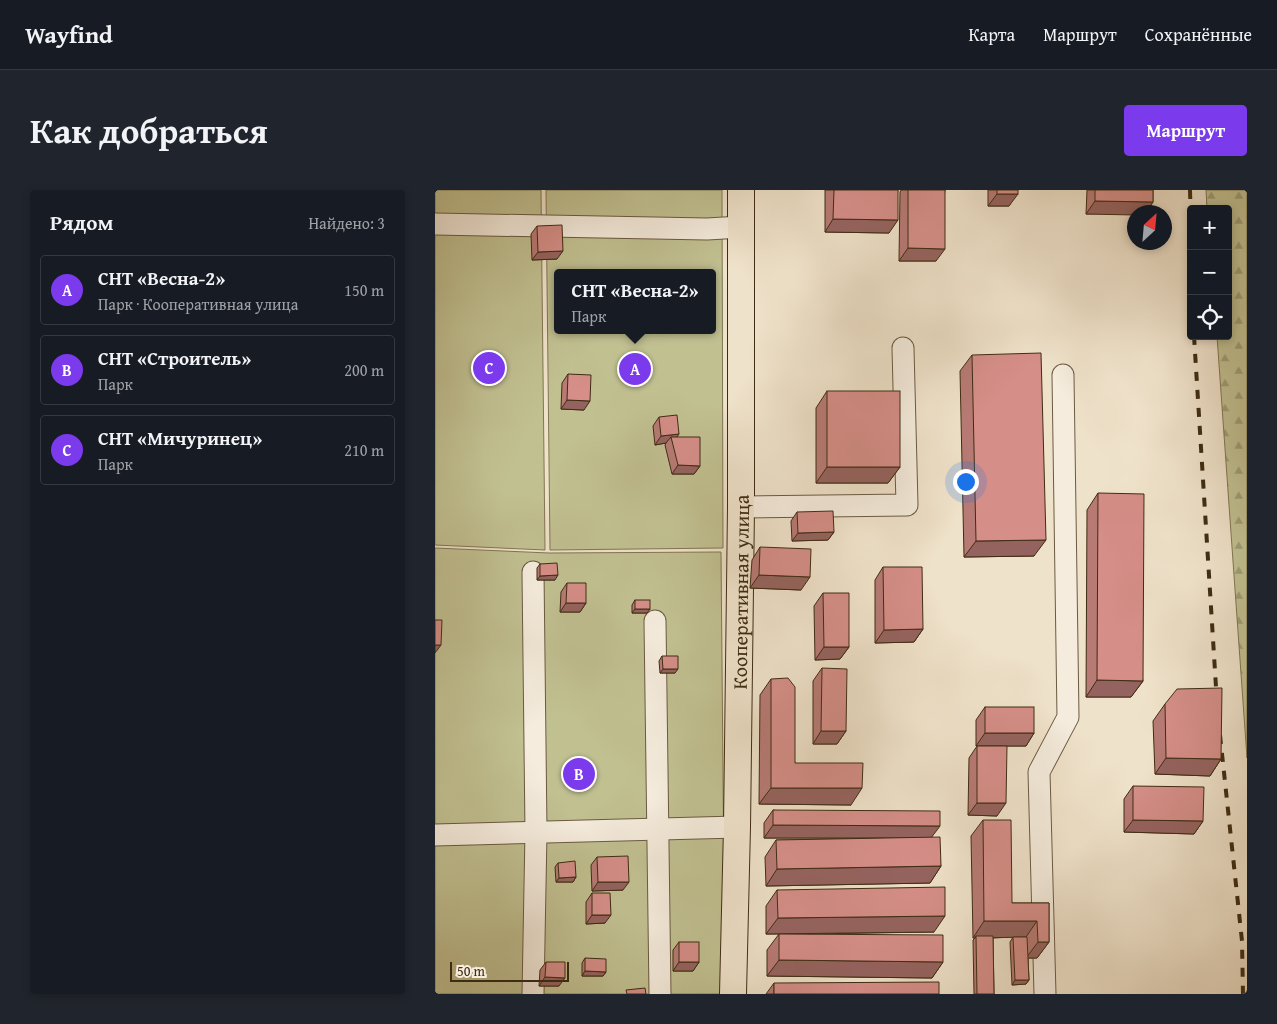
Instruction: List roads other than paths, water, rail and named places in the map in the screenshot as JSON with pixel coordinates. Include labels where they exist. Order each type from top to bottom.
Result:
[{"type":"main road","name":"Кооперативная улица","points":[[735,991],[741,507],[741,190]]},
{"type":"lane","points":[[435,224],[707,229],[741,227]]},
{"type":"lane","points":[[741,507],[907,506],[903,348]]},
{"type":"lane","points":[[1045,994],[1039,772],[1067,717],[1063,375]]},
{"type":"lane","points":[[533,572],[537,832],[533,994]]},
{"type":"lane","points":[[655,621],[660,994]]},
{"type":"lane","points":[[435,835],[737,827]]},
{"type":"railway","points":[[1190,190],[1190,205]]},
{"type":"railway","points":[[1194,340],[1217,703]]},
{"type":"railway","points":[[1220,735],[1242,941],[1243,994]]},
{"type":"place","name":"СНТ «Мичуринец»","points":[[489,368]]},
{"type":"place","name":"СНТ «Весна-2»","points":[[635,369]]},
{"type":"place","name":"СНТ «Строитель»","points":[[579,774]]}]
